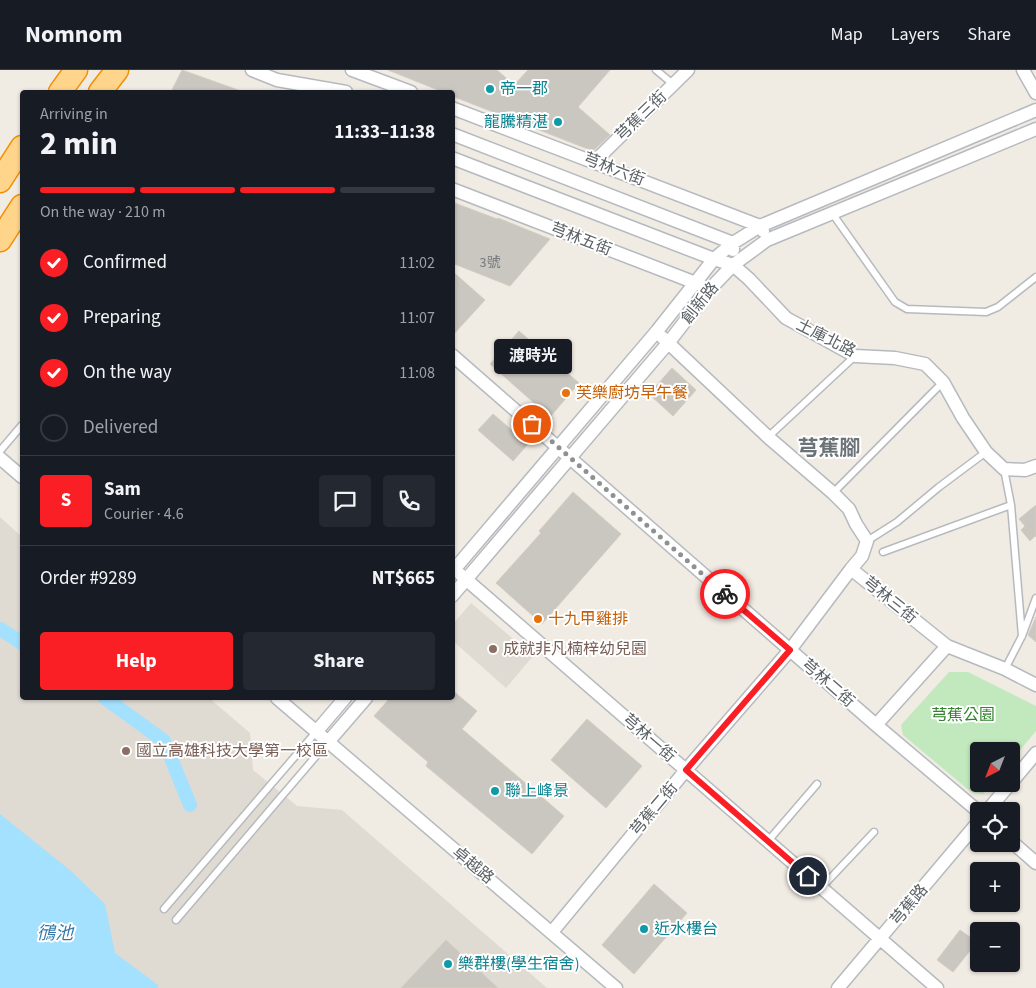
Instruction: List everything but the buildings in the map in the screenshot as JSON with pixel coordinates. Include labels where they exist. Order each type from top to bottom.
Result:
[{"type":"highway","points":[[61,90],[76,70]]},
{"type":"highway","points":[[102,90],[117,70]]},
{"type":"highway","points":[[0,181],[20,150]]},
{"type":"highway","points":[[0,240],[20,209]]},
{"type":"street","points":[[252,70],[278,80],[335,90]]},
{"type":"street","points":[[354,70],[406,90]]},
{"type":"street","name":"芎蕉三街","points":[[594,162],[688,70]]},
{"type":"street","points":[[1022,70],[1036,93]]},
{"type":"street","points":[[278,80],[294,90]]},
{"type":"street","name":"芎林六街","points":[[455,109],[760,226]]},
{"type":"street","name":"創新路","points":[[455,568],[657,332],[694,282],[714,259],[733,243],[760,226],[1036,110]]},
{"type":"street","name":"創新路","points":[[455,593],[669,342],[710,289],[733,265],[767,240],[1036,130]]},
{"type":"street","points":[[455,135],[733,243],[733,265]]},
{"type":"street","name":"土庫北路","points":[[455,159],[733,265],[786,318],[855,356],[895,358],[925,364],[943,382],[962,418],[986,452],[1004,470]]},
{"type":"street","name":"芎林五街","points":[[455,190],[710,289]]},
{"type":"street","points":[[760,226],[767,240]]},
{"type":"street","points":[[657,332],[768,437],[850,509],[856,524],[867,541]]},
{"type":"street","name":"芎林二街","points":[[455,358],[876,725],[970,804]]},
{"type":"street","points":[[0,458],[20,475]]},
{"type":"street","points":[[1004,470],[1025,470],[1036,466]]},
{"type":"street","name":"芎林三街","points":[[867,541],[862,556],[851,569],[947,646],[1006,669],[1036,685]]},
{"type":"street","name":"芎蕉二街","points":[[552,932],[686,770],[790,650],[851,569]]},
{"type":"street","name":"芎林一街","points":[[455,571],[937,988]]},
{"type":"street","points":[[876,725],[947,646]]},
{"type":"street","points":[[279,700],[316,732],[344,700]]},
{"type":"street","points":[[328,742],[364,700]]},
{"type":"street","name":"卓越路","points":[[316,732],[616,988]]},
{"type":"street","points":[[1020,772],[1036,753]]},
{"type":"street","points":[[995,802],[1003,792]]},
{"type":"street","name":"芎蕉路","points":[[838,988],[970,832]]},
{"type":"street","points":[[1020,849],[1036,863]]},
{"type":"lane","points":[[656,70],[673,84]]},
{"type":"lane","points":[[831,213],[894,302],[907,309],[986,312],[998,307],[1036,278]]},
{"type":"lane","points":[[768,437],[855,356]]},
{"type":"lane","points":[[833,493],[943,382]]},
{"type":"lane","points":[[0,451],[20,427]]},
{"type":"lane","points":[[867,541],[897,522],[939,486],[986,452]]},
{"type":"lane","points":[[1004,470],[1011,505],[1022,636]]},
{"type":"lane","points":[[883,552],[1011,505]]},
{"type":"lane","points":[[1006,669],[1022,636],[1036,598]]},
{"type":"lane","points":[[164,909],[316,732]]},
{"type":"lane","points":[[176,920],[328,742]]},
{"type":"lane","points":[[768,841],[816,784]]},
{"type":"lane","points":[[822,887],[874,832]]},
{"type":"shaded area","name":"國立高雄科技大學第一校區","points":[[0,517],[20,535],[20,700],[211,700],[250,733],[253,770],[297,806],[342,810],[547,988],[0,988]]},
{"type":"shaded area","name":"成就非凡楠梓幼兒園","points":[[471,603],[533,656],[506,688],[455,643],[455,622]]},
{"type":"green space","name":"芎蕉公園","points":[[949,672],[968,672],[1036,706],[1036,731],[1020,750],[1020,742],[970,742],[970,791],[903,735],[901,725]]},
{"type":"water","name":"鴴池","points":[[0,814],[71,871],[105,904],[115,953],[158,985],[158,988],[0,988]]},
{"type":"waterway","points":[[0,629],[20,642]]},
{"type":"waterway","points":[[108,700],[164,741],[190,805]]},
{"type":"way so far","points":[[532,424],[725,594]]},
{"type":"place","name":"帝一郡","points":[[490,89]]},
{"type":"place","name":"龍騰精湛","points":[[558,122]]},
{"type":"place","name":"芙樂廚坊早午餐","points":[[566,393]]},
{"type":"place","name":"渡時光","points":[[532,424]]},
{"type":"place","name":"十九甲雞排","points":[[538,619]]},
{"type":"place","name":"成就非凡楠梓幼兒園","points":[[493,649]]},
{"type":"place","name":"國立高雄科技大學第一校區","points":[[126,751]]},
{"type":"place","name":"聯上峰景","points":[[495,791]]},
{"type":"place","name":"近水樓台","points":[[644,929]]},
{"type":"place","name":"樂群樓(學生宿舍)","points":[[448,964]]},
{"type":"district","name":"芎蕉腳","points":[[829,448]]},
{"type":"route","points":[[725,594],[790,650],[686,770],[808,876]]}]
